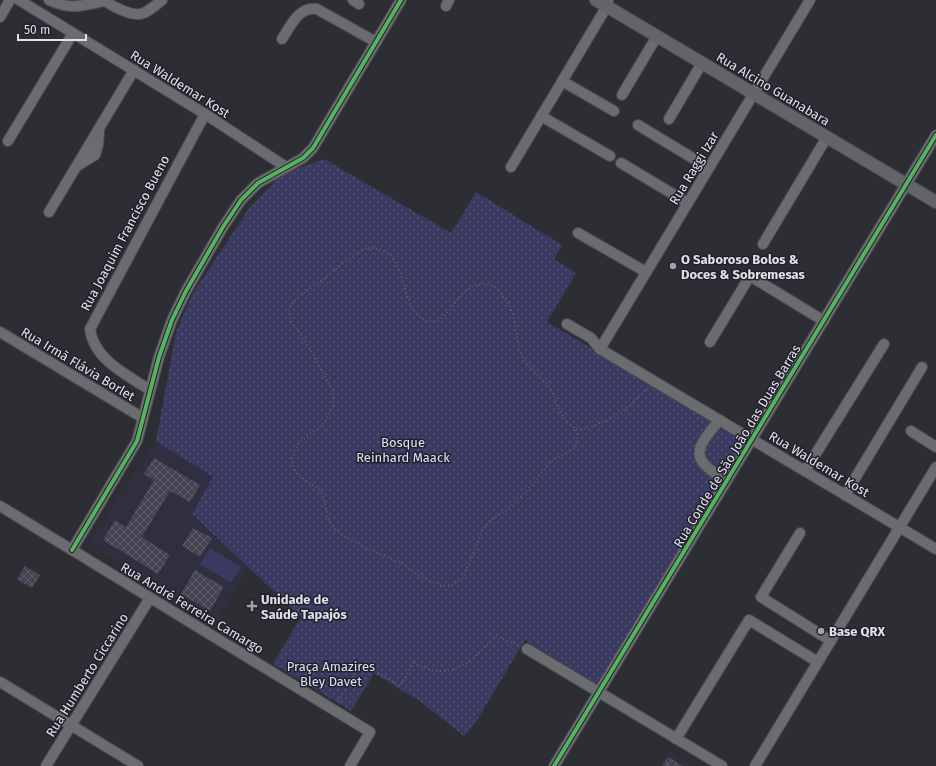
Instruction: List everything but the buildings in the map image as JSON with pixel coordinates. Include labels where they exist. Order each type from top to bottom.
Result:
[{"type":"main road","name":"Rua Alcino Guanabara","points":[[596,0],[608,3],[657,36],[936,202]]},
{"type":"street","points":[[0,17],[10,0]]},
{"type":"street","name":"Rua Waldemar Kost","points":[[18,0],[205,114],[286,167]]},
{"type":"street","points":[[49,0],[65,7],[80,6],[104,1],[130,14],[138,15],[146,13],[162,0]]},
{"type":"street","points":[[72,550],[137,441],[164,340],[179,304],[227,220],[241,200],[258,183],[303,158],[313,148],[401,0]]},
{"type":"street","name":"Rua Raggi Izar","points":[[600,349],[810,0]]},
{"type":"street","points":[[510,167],[542,116],[608,3]]},
{"type":"street","points":[[282,39],[301,12],[309,8],[317,9],[376,42]]},
{"type":"street","points":[[8,142],[73,33]]},
{"type":"street","points":[[622,95],[657,36]]},
{"type":"street","points":[[669,120],[702,63]]},
{"type":"street","points":[[49,212],[134,70]]},
{"type":"street","points":[[562,81],[614,112]]},
{"type":"street","name":"Rua Joaquim Francisco Bueno","points":[[150,390],[104,358],[93,342],[90,329],[205,114]]},
{"type":"street","points":[[542,116],[610,156]]},
{"type":"street","points":[[638,125],[709,168]]},
{"type":"street","name":"Rua Conde de São João das Duas Barras","points":[[554,766],[936,135]]},
{"type":"street","points":[[764,244],[827,137]]},
{"type":"street","points":[[621,163],[688,203]]},
{"type":"street","points":[[578,234],[646,272]]},
{"type":"street","points":[[710,342],[750,276],[824,321]]},
{"type":"street","name":"Rua Waldemar Kost","points":[[567,324],[591,338],[600,349],[936,549]]},
{"type":"street","name":"Rua Irmã Flávia Borlet","points":[[0,332],[144,418]]},
{"type":"street","points":[[805,471],[884,344]]},
{"type":"street","points":[[845,495],[922,367]]},
{"type":"street","points":[[720,420],[707,435],[699,447],[698,452],[700,459],[711,472],[727,480]]},
{"type":"street","points":[[911,431],[936,447]]},
{"type":"street","points":[[755,766],[936,468]]},
{"type":"street","name":"Rua André Ferreira Camargo","points":[[0,507],[370,732],[350,766]]},
{"type":"street","points":[[800,533],[761,597],[831,641]]},
{"type":"street","name":"Rua Humberto Ciccarino","points":[[46,766],[150,598]]},
{"type":"street","points":[[676,739],[749,620],[818,662]]},
{"type":"street","points":[[527,649],[722,766]]},
{"type":"street","points":[[0,682],[138,766]]},
{"type":"path","points":[[368,248],[378,248],[386,252],[392,259],[401,276],[416,313],[424,320],[434,322],[443,319],[463,292],[476,284],[493,286],[512,307],[524,358],[551,389],[562,414],[576,430],[578,437],[575,448],[550,462],[535,482],[507,510],[490,520],[482,531],[463,578],[453,585],[442,586],[423,578],[400,562],[370,550],[342,535],[332,527],[328,518],[324,495],[320,490],[296,475],[292,462],[294,452],[299,443],[323,424],[333,406],[333,392],[312,352],[290,319],[289,309],[294,301],[358,252],[368,248]]},
{"type":"path","points":[[576,430],[590,428],[600,424],[627,407],[644,391],[653,387]]},
{"type":"path","points":[[333,710],[361,663],[400,686],[414,663],[438,671],[461,667],[479,654],[496,636],[527,649]]},
{"type":"shaded area","points":[[156,441],[214,477],[192,514],[248,567],[216,622],[88,544],[140,463],[145,460]]},
{"type":"shaded area","points":[[669,750],[694,766],[659,766]]},
{"type":"green space","name":"Bosque Reinhard Maack","points":[[324,159],[451,233],[476,192],[562,245],[554,259],[576,273],[547,322],[746,440],[597,684],[525,640],[477,720],[464,736],[421,702],[374,673],[351,711],[273,664],[301,617],[192,514],[213,477],[156,441],[176,332],[192,295],[250,207],[282,174]]},
{"type":"green space","points":[[210,548],[241,567],[231,583],[200,564]]},
{"type":"cycle path","points":[[72,550],[137,441],[159,357],[172,320],[186,291],[223,227],[241,200],[258,183],[303,158],[313,148],[401,0]]},
{"type":"cycle path","points":[[554,766],[936,135]]},
{"type":"place","name":"O Saboroso Bolos & Doces & Sobremesas","points":[[673,266]]},
{"type":"place","name":"Unidade de Saúde Tapajós","points":[[252,606]]},
{"type":"place","name":"Base QRX","points":[[821,631]]},
{"type":"park label","name":"Praça Amazires Bley Davet","points":[[331,674]]}]
